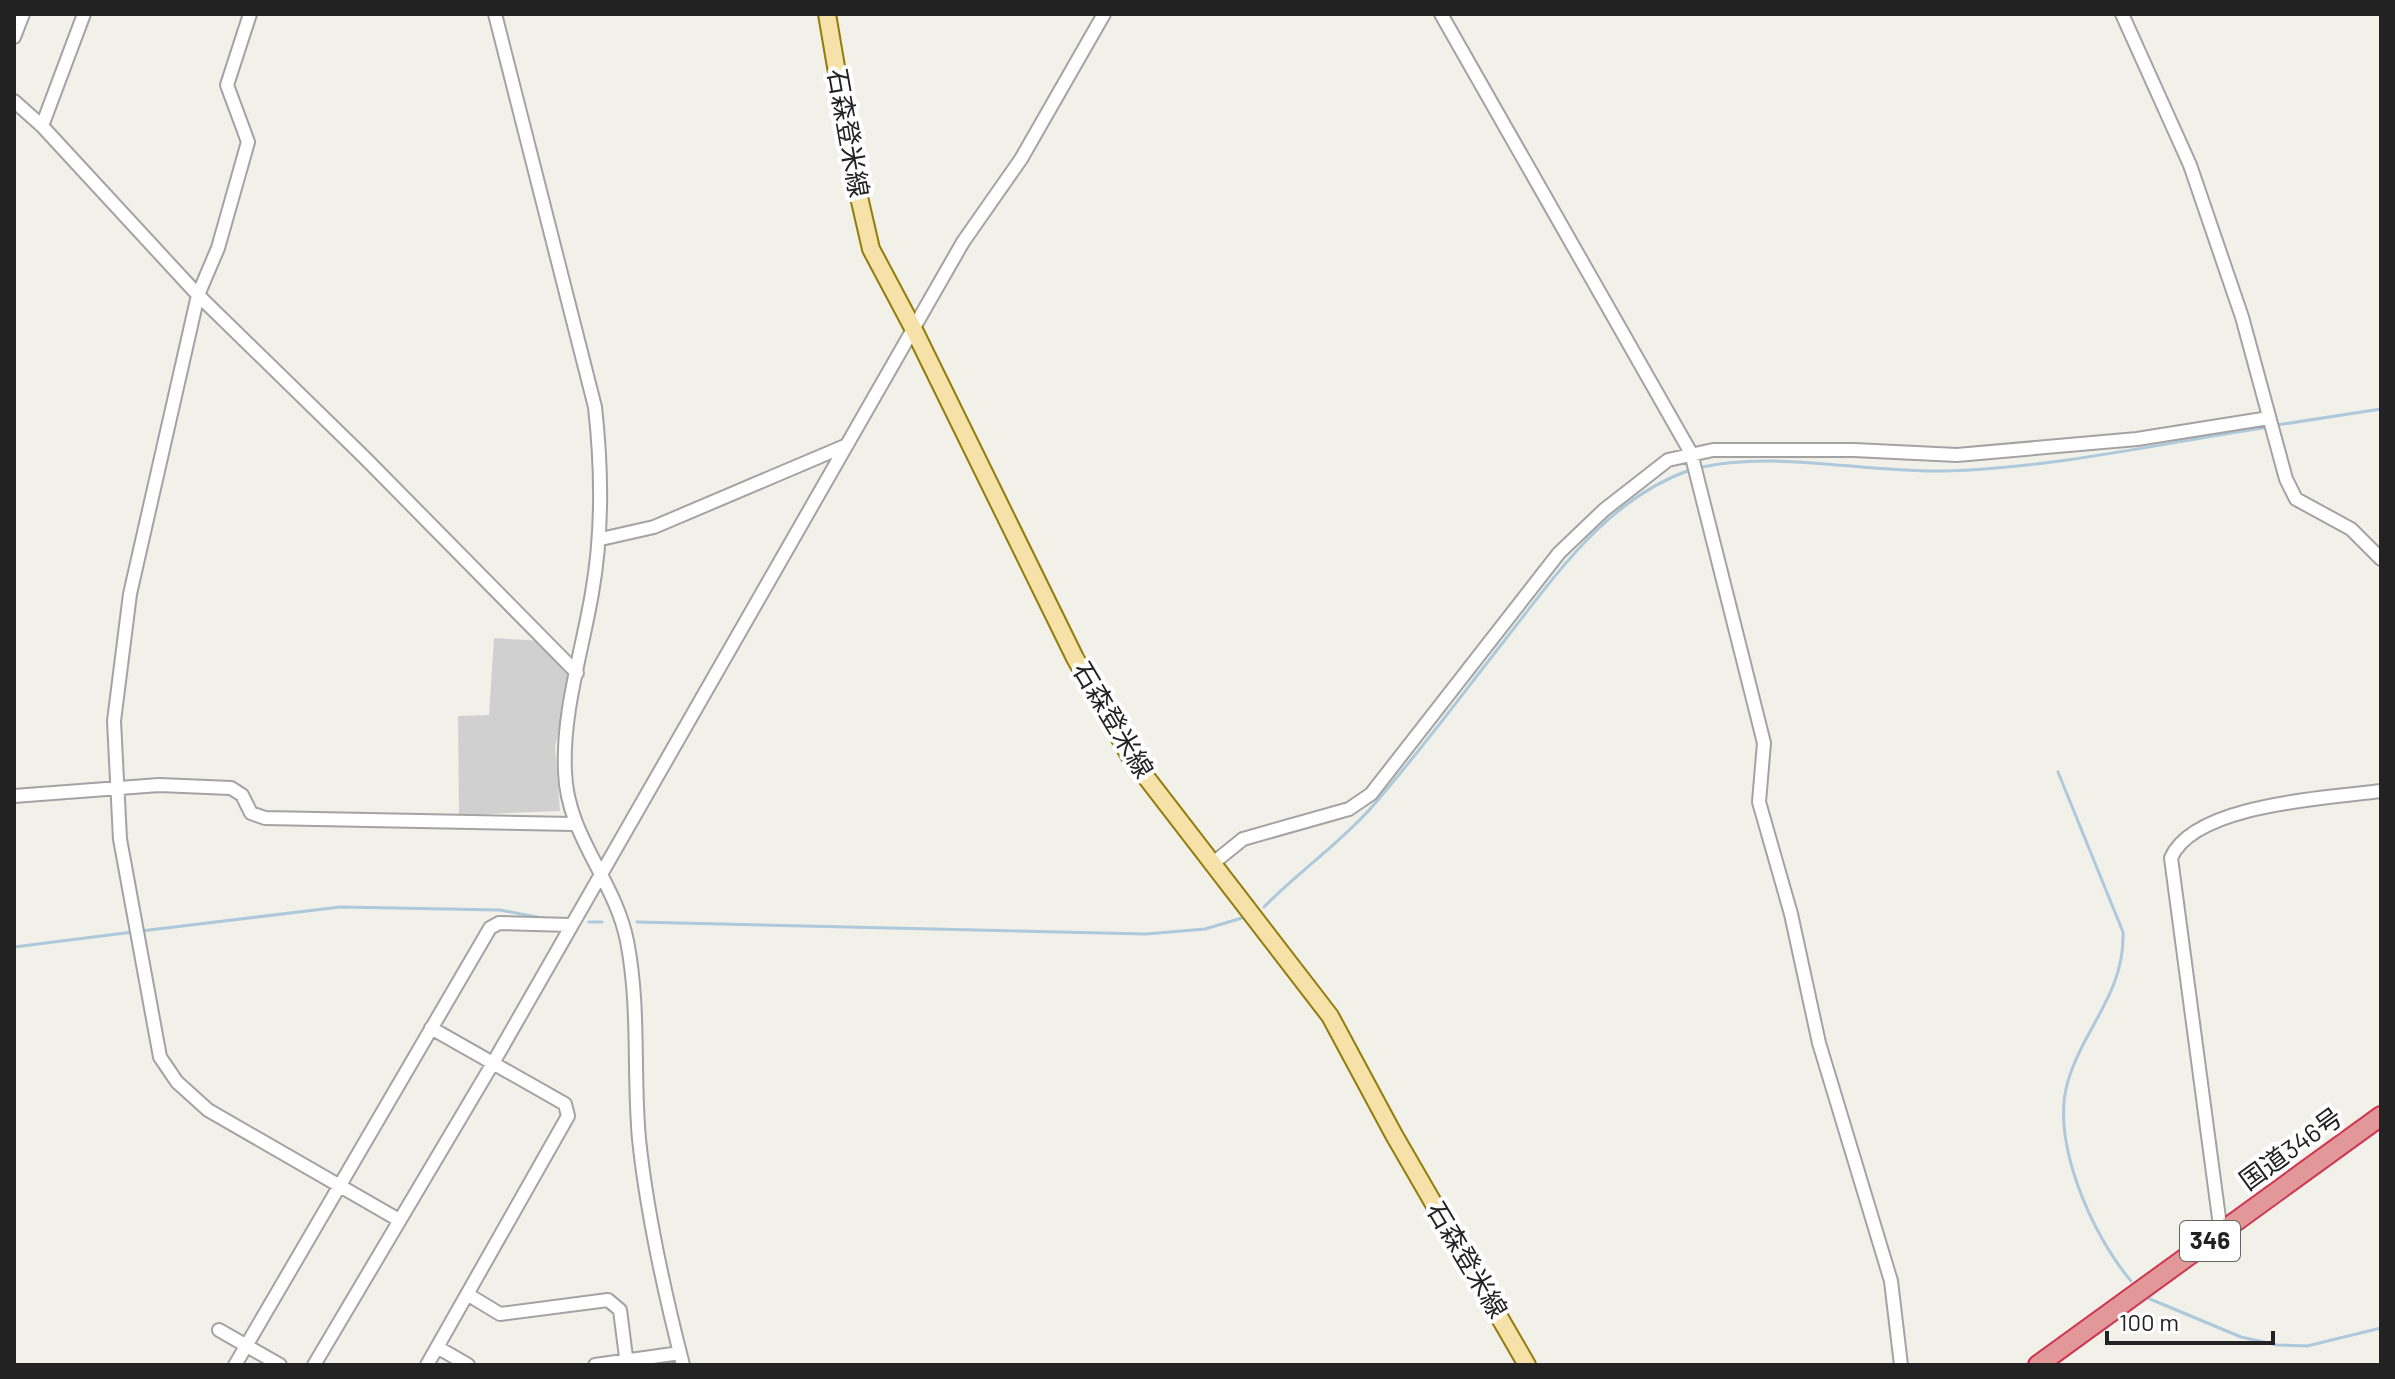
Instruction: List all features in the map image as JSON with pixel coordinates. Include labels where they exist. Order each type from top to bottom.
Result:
[{"type":"highway","name":"国道346号","points":[[2038,1365],[2381,1116]]},
{"type":"main road","name":"石森登米線","points":[[827,14],[856,184],[871,249],[1068,643],[1116,734],[1330,1016],[1394,1135],[1527,1365]]},
{"type":"street","points":[[14,37],[23,14]]},
{"type":"street","points":[[42,126],[84,14]]},
{"type":"street","points":[[250,14],[227,85],[248,142],[226,225],[198,295],[130,594],[114,721],[120,839],[160,1057],[177,1082],[208,1110],[399,1220]]},
{"type":"street","points":[[495,14],[595,407],[600,464],[601,539],[564,756],[566,794],[573,824],[601,871],[622,918],[627,941],[635,993],[643,1173],[681,1359],[595,1365]]},
{"type":"street","points":[[314,1365],[493,1063],[963,242],[1021,159],[1104,14]]},
{"type":"street","points":[[1441,14],[1692,457],[1764,743],[1759,802],[1791,914],[1819,1043],[1891,1281],[1901,1365]]},
{"type":"street","points":[[2122,14],[2190,165],[2242,317],[2273,434],[2296,499],[2351,529],[2381,559]]},
{"type":"street","points":[[14,101],[42,126],[198,295],[365,458],[577,673]]},
{"type":"street","points":[[1212,864],[1243,839],[1349,809],[1371,794],[1559,553],[1644,476],[1668,460],[1854,450],[1957,455],[2137,439],[2269,418]]},
{"type":"street","points":[[601,539],[654,527],[847,445]]},
{"type":"street","points":[[14,796],[159,785],[231,788],[242,795],[251,813],[265,818],[573,824]]},
{"type":"street","points":[[2221,1233],[2171,858],[2177,844],[2197,829],[2278,804],[2381,791]]},
{"type":"street","points":[[235,1365],[490,928],[499,923],[570,925]]},
{"type":"street","points":[[427,1365],[568,1116],[565,1104],[431,1028]]},
{"type":"street","points":[[467,1294],[500,1314],[608,1300],[620,1310],[627,1363]]},
{"type":"street","points":[[219,1330],[280,1365]]},
{"type":"street","points":[[437,1347],[468,1365]]},
{"type":"shaded area","points":[[494,638],[542,641],[572,673],[555,747],[560,811],[459,815],[458,716],[489,715]]},
{"type":"waterway","points":[[2277,425],[2381,409]]},
{"type":"waterway","points":[[1697,468],[1758,461],[1914,471],[1986,469],[2067,460],[2269,427]]},
{"type":"waterway","points":[[1264,907],[1371,808],[1546,587],[1587,540],[1634,499],[1690,470]]},
{"type":"waterway","points":[[2058,772],[2123,932],[2122,954],[2111,992],[2068,1081],[2064,1105],[2065,1131],[2070,1159],[2089,1213],[2116,1262],[2131,1281]]},
{"type":"waterway","points":[[141,931],[340,907],[500,910],[547,919]]},
{"type":"waterway","points":[[637,922],[1146,934],[1205,929],[1242,918]]},
{"type":"waterway","points":[[589,922],[602,922]]},
{"type":"waterway","points":[[14,947],[133,932]]},
{"type":"waterway","points":[[2150,1299],[2241,1337],[2277,1345],[2307,1346],[2381,1328]]}]
